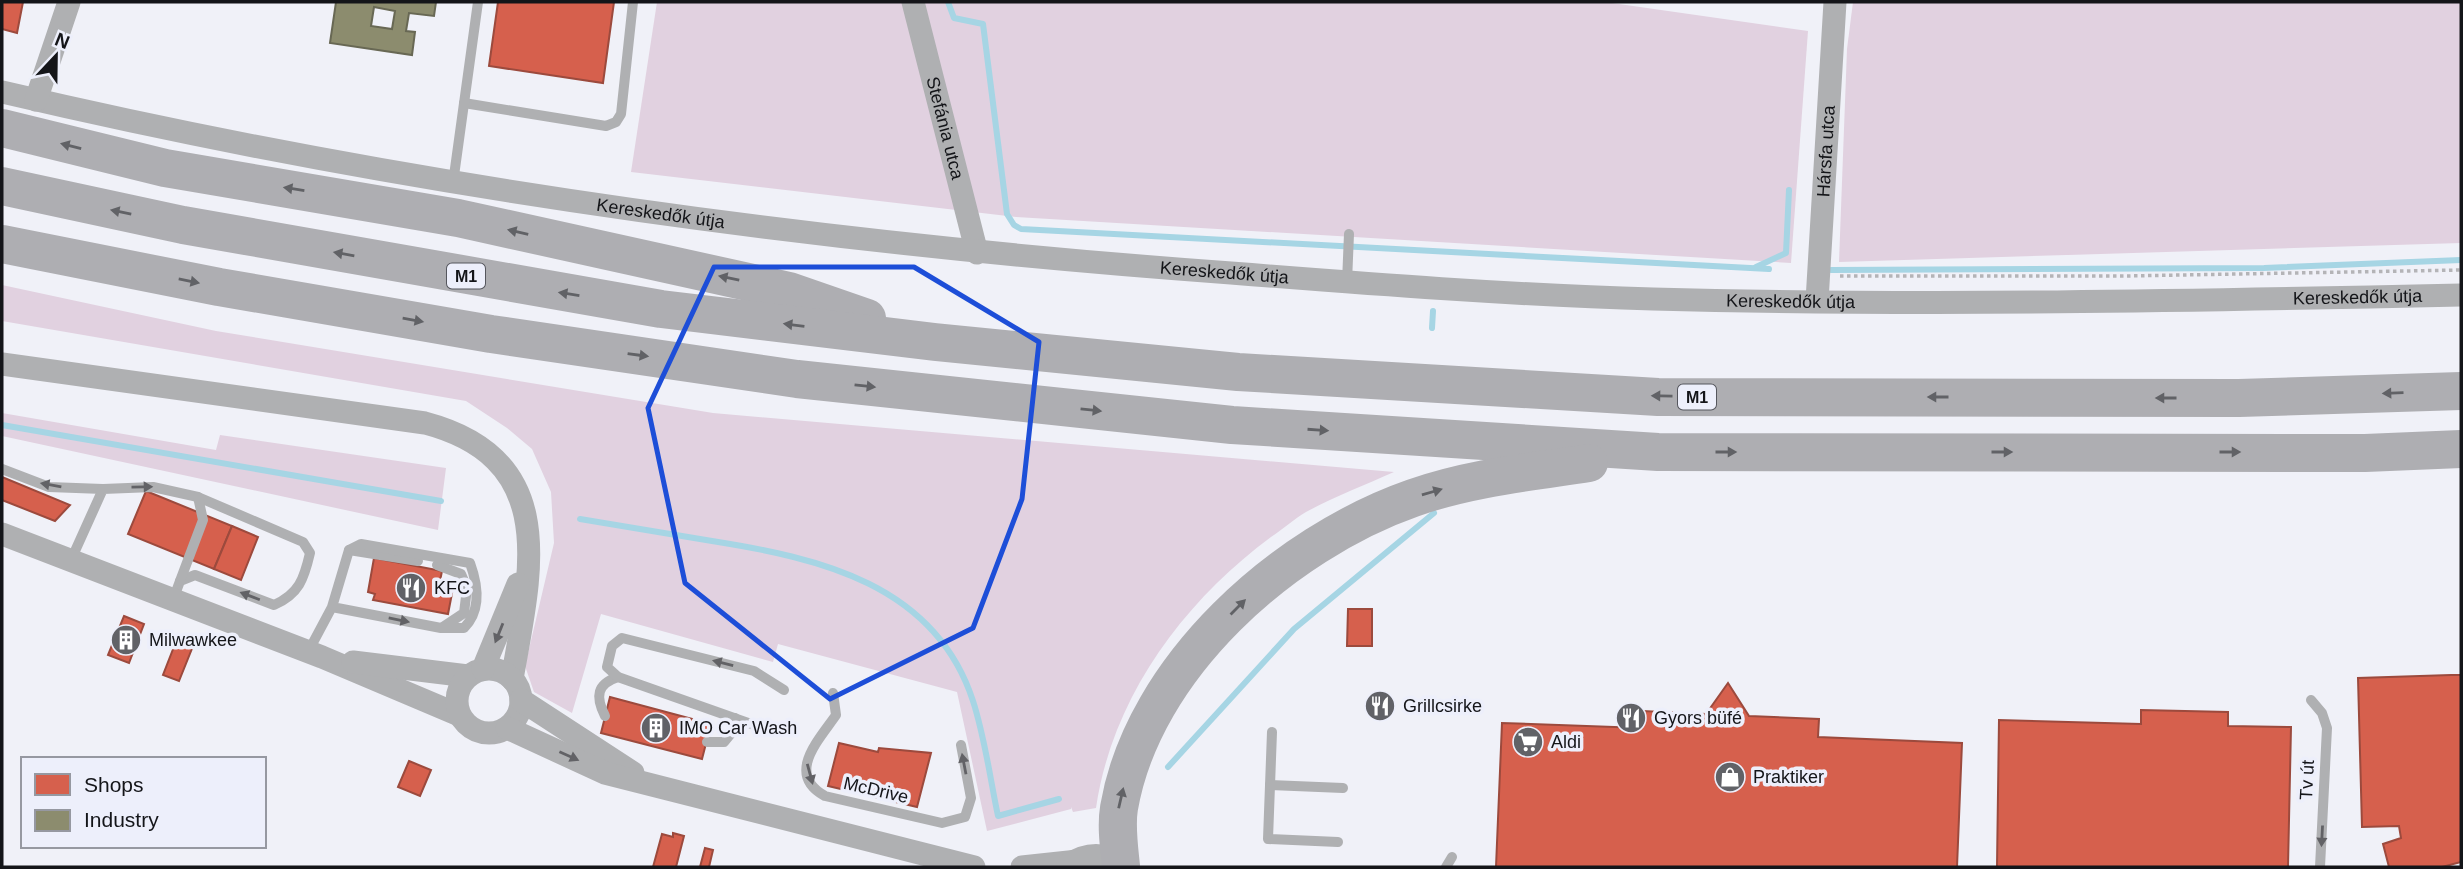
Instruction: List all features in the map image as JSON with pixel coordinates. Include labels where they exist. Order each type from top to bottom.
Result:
[{"type":"highway","points":[[2,128],[165,168],[455,200],[789,290],[934,342]]},
{"type":"highway","name":"M1","points":[[2,186],[183,225],[648,307],[934,342],[1238,372],[1658,397],[2239,398],[2461,391]]},
{"type":"highway","points":[[2,244],[219,287],[491,334],[797,379],[1232,425],[1658,452],[2365,453],[2461,449]]},
{"type":"highway","points":[[1121,867],[1118,811],[1124,784],[1152,717],[1199,648],[1260,585],[1328,537],[1413,498],[1472,481],[1658,452]]},
{"type":"street","points":[[36,100],[69,2]]},
{"type":"street","name":"Stefánia utca","points":[[913,2],[977,253]]},
{"type":"street","name":"Hársfa utca","points":[[1817,301],[1835,2]]},
{"type":"street","name":"Kereskedők útja","points":[[2,92],[455,200],[658,216],[977,253],[1348,271],[1637,298],[2094,304],[2461,295]]},
{"type":"street","points":[[2,364],[425,423],[455,431],[483,447],[502,464],[517,486],[528,530],[529,551],[517,689],[519,714],[507,728]]},
{"type":"street","points":[[2,534],[71,560],[176,590],[315,655],[460,715]]},
{"type":"street","points":[[529,551],[476,672],[457,694],[460,715],[465,723],[482,732],[507,728],[606,773],[974,867]]},
{"type":"street","points":[[315,655],[504,673],[517,689],[653,786]]},
{"type":"street","points":[[1022,867],[1074,864],[1100,857],[1121,867]]},
{"type":"lane","points":[[455,200],[464,103],[478,2]]},
{"type":"lane","points":[[464,103],[606,126],[615,122],[621,114],[633,2]]},
{"type":"lane","points":[[1348,271],[1349,234]]},
{"type":"lane","points":[[2,469],[49,487],[153,487],[198,497],[303,542],[310,553],[306,571],[291,597],[274,605],[195,575],[176,590]]},
{"type":"lane","points":[[71,560],[103,489]]},
{"type":"lane","points":[[176,590],[203,520],[198,497]]},
{"type":"lane","points":[[315,655],[349,550],[361,544],[470,563],[478,587],[472,620],[464,628],[441,628],[331,607]]},
{"type":"lane","points":[[774,732],[618,677],[607,667],[612,646],[622,638],[754,671],[784,690]]},
{"type":"lane","points":[[605,716],[598,702],[598,690],[605,682],[618,677]]},
{"type":"lane","name":"McDrive","points":[[833,693],[836,715],[806,755],[807,774],[815,791],[825,796],[942,824],[965,817],[971,797],[961,745]]},
{"type":"lane","name":"Tv út","points":[[2311,700],[2322,713],[2327,728],[2320,867]]},
{"type":"lane","points":[[707,742],[724,743],[733,731],[736,718]]},
{"type":"lane","points":[[1272,732],[1268,839],[1339,842]]},
{"type":"lane","points":[[1270,785],[1343,788]]},
{"type":"lane","points":[[1446,867],[1452,857],[1452,867]]},
{"type":"path","points":[[1819,274],[2111,276],[2461,270]]},
{"type":"highlighted area","points":[[714,267],[914,267],[1039,342],[1022,499],[973,628],[830,699],[685,583],[648,408]]},
{"type":"shaded area","points":[[657,2],[1605,2],[1808,31],[1791,263],[1016,217],[631,172]]},
{"type":"shaded area","points":[[1853,2],[2461,2],[2461,243],[1839,262],[1847,49]]},
{"type":"shaded area","points":[[2,285],[216,331],[713,413],[1394,472],[1327,501],[1297,518],[1239,563],[1181,622],[1135,691],[1118,728],[1105,767],[1096,808],[1073,812],[1071,807],[987,831],[957,692],[778,644],[773,662],[601,614],[572,713],[534,692],[525,666],[554,543],[551,492],[532,449],[507,428],[466,401],[2,321]]},
{"type":"shaded area","points":[[2,413],[216,450],[220,435],[446,468],[438,530],[2,436]]},
{"type":"building: Shops","points":[[2,2],[23,2],[17,33],[2,29]]},
{"type":"building: Shops","points":[[498,2],[614,2],[603,83],[489,66]]},
{"type":"building: Shops","points":[[2,477],[70,505],[55,521],[2,500]]},
{"type":"building: Shops","points":[[146,491],[232,526],[214,569],[128,534]]},
{"type":"building: Shops","points":[[232,526],[258,537],[241,580],[214,569]]},
{"type":"building: Shops","name":"KFC","points":[[374,558],[442,571],[440,581],[454,583],[448,614],[373,600],[375,594],[368,592]]},
{"type":"building: Shops","points":[[1348,609],[1372,609],[1372,646],[1347,646]]},
{"type":"building: Shops","name":"Milwawkee","points":[[124,616],[144,624],[129,663],[108,655]]},
{"type":"building: Shops","points":[[177,639],[193,646],[179,681],[163,675]]},
{"type":"building: Shops","points":[[2461,675],[2461,862],[2442,867],[2389,867],[2383,844],[2401,838],[2399,826],[2362,827],[2358,678]]},
{"type":"building: Shops","name":"Praktiker","points":[[1728,683],[1749,716],[1819,719],[1818,737],[1962,743],[1957,867],[1496,867],[1502,723],[1642,728],[1643,711],[1706,714]]},
{"type":"building: Shops","name":"IMO Car Wash","points":[[610,697],[711,724],[702,759],[601,733]]},
{"type":"building: Shops","points":[[2141,710],[2228,712],[2228,726],[2291,727],[2288,867],[1997,867],[1999,720],[2141,724]]},
{"type":"building: Shops","points":[[839,743],[878,752],[879,748],[931,753],[917,807],[828,786]]},
{"type":"building: Shops","points":[[409,761],[431,770],[420,796],[398,787]]},
{"type":"building: Shops","points":[[673,833],[684,836],[676,867],[653,867],[662,834],[673,837]]},
{"type":"building: Shops","points":[[705,848],[713,850],[709,867],[700,867]]},
{"type":"building: Industry","points":[[336,2],[436,2],[434,16],[409,13],[406,31],[415,32],[412,55],[330,43]],"holes":[[[374,7],[395,11],[392,29],[371,26]]]},
{"type":"waterway","points":[[948,2],[954,18],[983,24],[1007,214],[1014,225],[1021,229],[1769,269]]},
{"type":"waterway","points":[[1756,267],[1786,253],[1789,190]]},
{"type":"waterway","points":[[1831,270],[2264,268],[2461,260]]},
{"type":"waterway","points":[[1432,328],[1433,311]]},
{"type":"waterway","points":[[2,425],[441,501]]},
{"type":"waterway","points":[[1168,767],[1294,629],[1434,513]]},
{"type":"waterway","points":[[580,519],[793,557],[832,568],[868,583],[902,603],[931,629],[955,661],[977,715],[998,816],[1059,799]]},
{"type":"place","name":"KFC","points":[[411,588]]},
{"type":"place","name":"Milwawkee","points":[[126,640]]},
{"type":"place","name":"Grillcsirke","points":[[1380,706]]},
{"type":"place","name":"Gyors büfé","points":[[1631,718]]},
{"type":"place","name":"IMO Car Wash","points":[[656,728]]},
{"type":"place","name":"Aldi","points":[[1528,742]]},
{"type":"place","name":"Praktiker","points":[[1730,777]]}]
